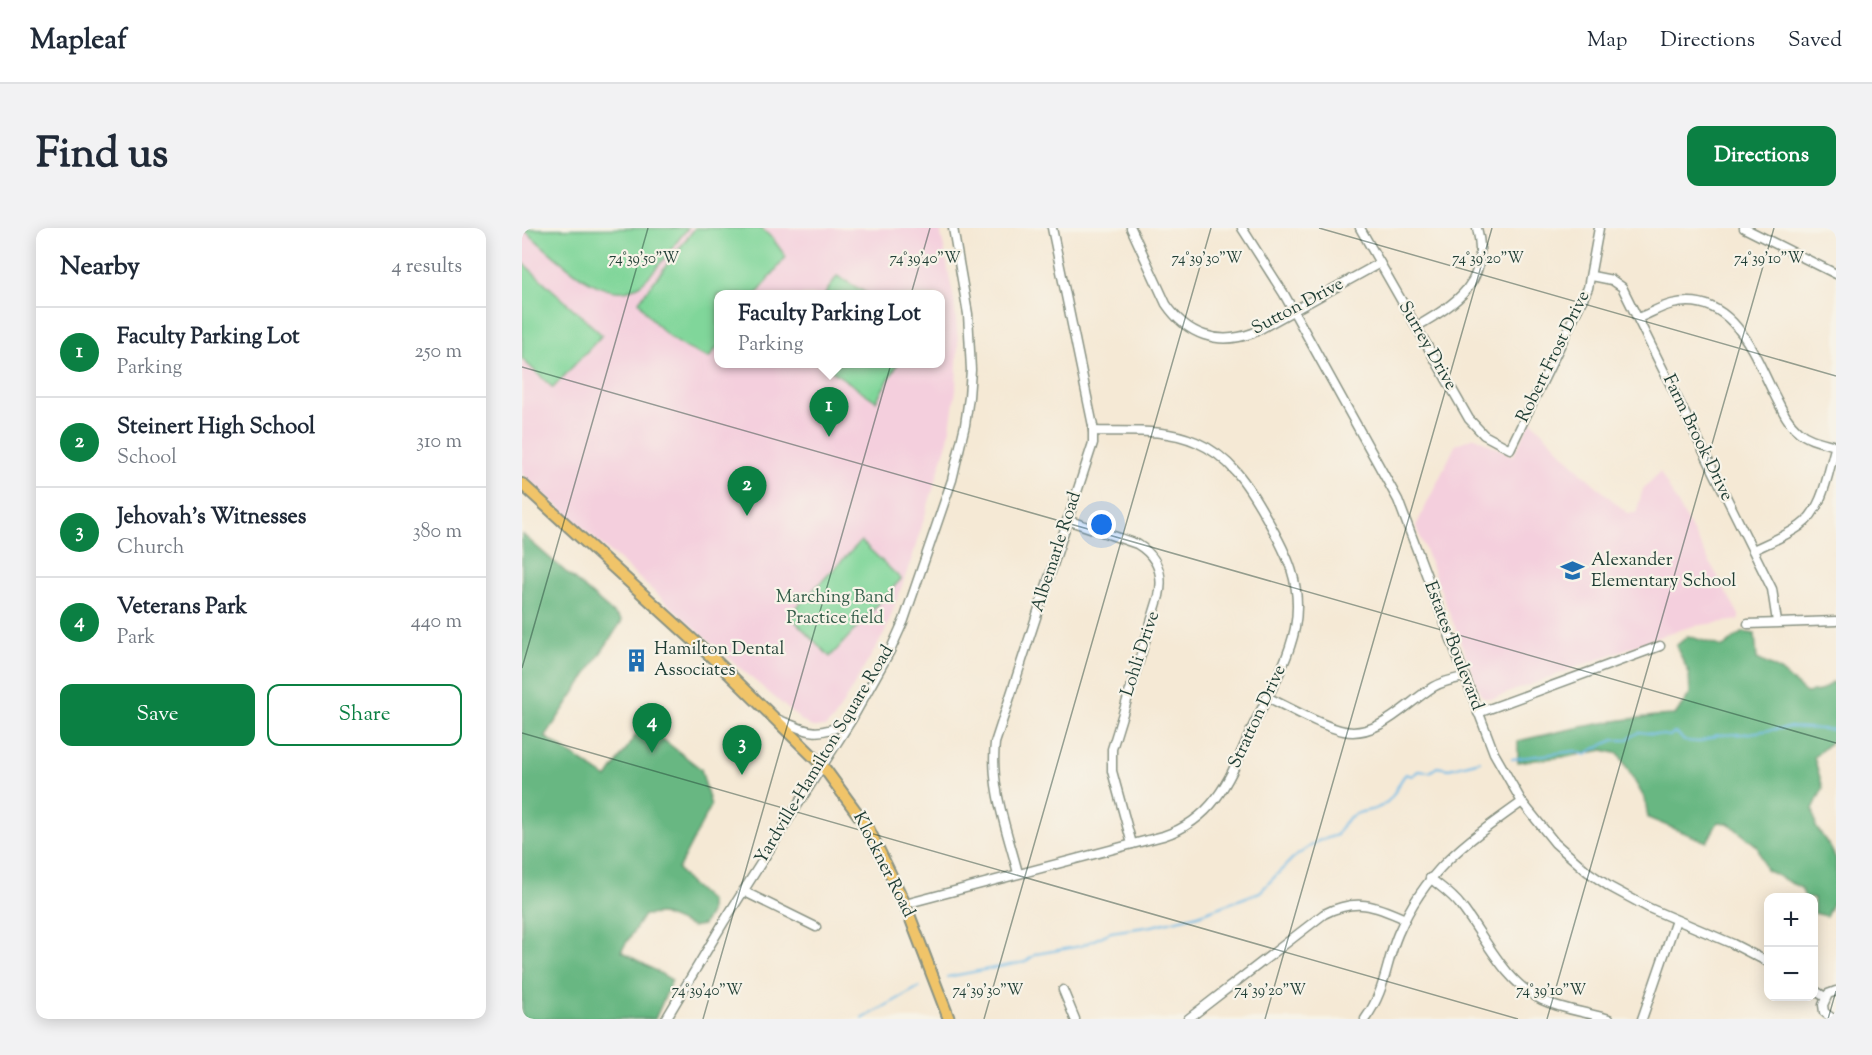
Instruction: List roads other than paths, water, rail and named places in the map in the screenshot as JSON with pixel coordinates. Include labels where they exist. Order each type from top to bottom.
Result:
[{"type":"main road","name":"Klockner Road","points":[[522,484],[676,624],[822,765],[861,816],[905,904],[949,1019]]},
{"type":"street","name":"Yardville-Hamilton Square Road","points":[[666,1019],[743,891],[850,722],[899,633],[952,480],[969,398],[970,342],[964,286],[953,228]]},
{"type":"street","name":"Albemarle Road","points":[[1018,873],[996,791],[995,743],[1093,443],[1093,431],[1052,228]]},
{"type":"street","name":"Sutton Drive","points":[[1131,228],[1166,304],[1180,322],[1198,333],[1221,339],[1243,337],[1380,263]]},
{"type":"street","name":"Estates Boulevard","points":[[1242,228],[1293,311],[1398,500],[1497,760],[1522,802],[1555,843],[1588,872],[1629,898],[1764,960]]},
{"type":"street","name":"Surrey Drive","points":[[1360,228],[1469,419],[1484,435],[1510,449]]},
{"type":"street","points":[[1416,327],[1456,302],[1471,284],[1479,260],[1477,228]]},
{"type":"street","name":"Robert Frost Drive","points":[[1510,449],[1583,301],[1592,276],[1599,228]]},
{"type":"street","points":[[1744,228],[1836,274]]},
{"type":"street","name":"Farm Brook Drive","points":[[1592,276],[1617,283],[1622,287],[1772,589],[1777,622]]},
{"type":"street","points":[[1638,318],[1671,304],[1681,303],[1704,305],[1726,315],[1745,337],[1792,425],[1808,437],[1836,445],[1814,513],[1799,527],[1753,550]]},
{"type":"street","name":"Stratton Drive","points":[[905,904],[1163,836],[1181,828],[1206,811],[1225,788],[1290,644],[1297,598],[1292,567],[1249,486],[1224,458],[1183,437],[1166,433],[1093,431]]},
{"type":"street","name":"Lohli Drive","points":[[1068,520],[1137,544],[1156,561],[1161,578],[1159,596],[1112,749],[1112,771],[1132,844]]},
{"type":"street","points":[[1748,624],[1836,621]]},
{"type":"street","points":[[1478,713],[1660,646]]},
{"type":"street","points":[[1267,697],[1337,730],[1356,732],[1365,731],[1380,724],[1435,686],[1464,677]]},
{"type":"street","points":[[772,717],[819,733],[850,722]]},
{"type":"street","points":[[1365,1019],[1384,984],[1405,919],[1430,878],[1466,843],[1522,802]]},
{"type":"street","points":[[1430,878],[1462,907],[1520,986],[1553,1005],[1609,1019]]},
{"type":"street","points":[[743,891],[816,927]]},
{"type":"street","points":[[1188,1019],[1323,914],[1359,904],[1371,906],[1405,919]]},
{"type":"street","points":[[1642,1019],[1676,920]]},
{"type":"street","points":[[1063,990],[1075,1019]]},
{"type":"street","points":[[1825,997],[1836,991]]},
{"type":"street","points":[[1818,993],[1825,997]]},
{"type":"street","points":[[1825,997],[1823,1009],[1831,1019]]},
{"type":"waterway","points":[[1512,759],[1575,751],[1586,755],[1614,740],[1626,740],[1639,732],[1670,736],[1673,733],[1678,734],[1684,741],[1700,742],[1717,735],[1743,734],[1791,727],[1836,730]]},
{"type":"waterway","points":[[947,977],[1025,962],[1036,954],[1081,946],[1111,932],[1152,926],[1198,915],[1260,892],[1293,858],[1318,841],[1337,835],[1349,818],[1380,807],[1387,802],[1406,774],[1412,776],[1418,771],[1430,772],[1437,767],[1449,769],[1480,761]]},
{"type":"waterway","points":[[862,1019],[919,987]]},
{"type":"place","name":"Faculty Parking Lot","points":[[829,437]]},
{"type":"place","name":"Steinert High School","points":[[747,516]]},
{"type":"place","name":"Alexander Elementary School","points":[[1573,571]]},
{"type":"place","name":"Hamilton Dental Associates","points":[[636,660]]},
{"type":"place","name":"Veterans Park","points":[[652,753]]},
{"type":"place","name":"Jehovah's Witnesses","points":[[742,775]]},
{"type":"park label","name":"Marching Band Practice field","points":[[835,608]]}]
